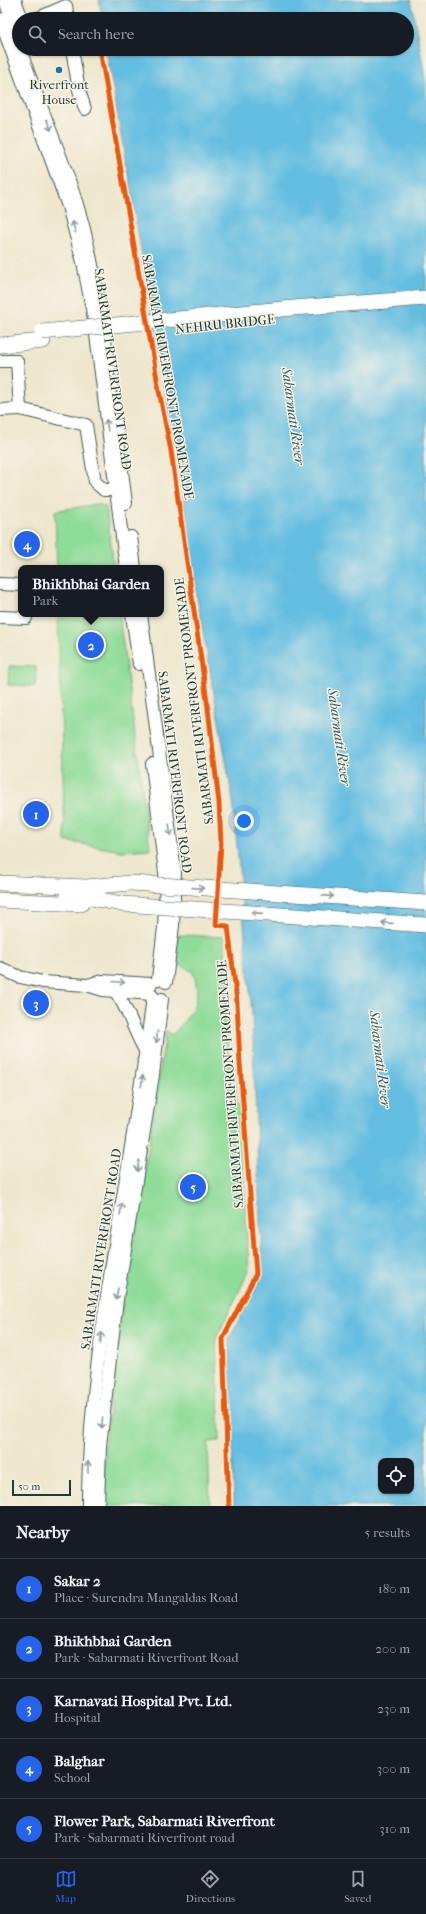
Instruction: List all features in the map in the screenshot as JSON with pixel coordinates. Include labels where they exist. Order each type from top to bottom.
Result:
[{"type":"main road","name":"NEHRU BRIDGE","points":[[0,345],[42,337],[293,308],[426,298]]},
{"type":"main road","name":"NEHRU BRIDGE","points":[[0,335],[42,337],[141,333],[268,319],[426,305]]},
{"type":"main road","points":[[0,876],[106,883],[131,883],[426,903]]},
{"type":"main road","points":[[0,883],[86,887],[106,883]]},
{"type":"main road","points":[[0,891],[86,897],[112,903]]},
{"type":"main road","points":[[0,900],[112,903],[426,925]]},
{"type":"street","points":[[5,0],[12,22]]},
{"type":"street","points":[[15,0],[19,12]]},
{"type":"street","points":[[52,12],[66,6],[67,12]]},
{"type":"street","name":"SABARMATI RIVERFRONT ROAD","points":[[0,19],[12,48]]},
{"type":"street","name":"SABARMATI RIVERFRONT ROAD","points":[[16,56],[29,88],[57,144],[78,208],[91,260],[105,336],[126,565]]},
{"type":"street","name":"SABARMATI RIVERFRONT ROAD","points":[[22,56],[29,88]]},
{"type":"street","points":[[73,56],[79,90],[85,109]]},
{"type":"street","points":[[0,361],[17,361],[20,409]]},
{"type":"street","points":[[0,410],[20,409],[86,425],[95,482],[104,490],[120,490]]},
{"type":"street","name":"SABARMATI RIVERFRONT ROAD","points":[[120,490],[134,565]]},
{"type":"street","points":[[0,584],[18,585]]},
{"type":"street","points":[[0,617],[26,617]]},
{"type":"street","name":"SABARMATI RIVERFRONT ROAD","points":[[88,1506],[101,1383],[106,1298],[143,1106],[164,927],[165,869],[132,617]]},
{"type":"street","name":"SABARMATI RIVERFRONT ROAD","points":[[141,617],[175,871],[173,926],[157,989],[146,1052],[143,1106]]},
{"type":"street","points":[[0,968],[20,977],[43,982],[87,985],[103,990],[114,991],[157,989]]},
{"type":"street","points":[[87,985],[103,981],[157,989]]},
{"type":"street","points":[[114,991],[129,1012],[140,1043],[146,1052]]},
{"type":"street","name":"SABARMATI RIVERFRONT ROAD","points":[[95,1442],[98,1506]]},
{"type":"green space","points":[[97,504],[106,507],[114,565],[57,565],[55,511]]},
{"type":"green space","points":[[58,617],[119,617],[150,849],[122,851],[65,841]]},
{"type":"green space","points":[[9,666],[36,667],[35,686],[8,685]]},
{"type":"green space","points":[[178,935],[224,937],[229,1004],[225,1005],[229,1065],[234,1064],[236,1105],[240,1105],[249,1270],[216,1339],[220,1441],[208,1442],[210,1506],[104,1506],[105,1444],[122,1304],[134,1222],[148,1152],[166,1030],[172,1035],[190,1013],[196,998],[196,981],[192,971],[175,962]]},
{"type":"water","points":[[99,0],[411,0],[413,12],[101,12]]},
{"type":"water","name":"Sabarmati River","points":[[414,17],[426,83],[426,1506],[234,1506],[229,1339],[262,1275],[252,1014],[233,801],[197,598],[181,480],[107,56],[414,56]]},
{"type":"cycle path","name":"SABARMATI RIVERFRONT PROMENADE","points":[[101,56],[159,391],[171,451],[208,708],[219,803],[221,843],[216,925],[228,926],[237,1002],[240,1063],[256,1274],[223,1338],[229,1506]]},
{"type":"place","name":"Riverfront House","points":[[59,70]]},
{"type":"place","name":"Balghar","points":[[27,544]]},
{"type":"place","name":"Bhikhbhai Garden","points":[[91,645]]},
{"type":"place","name":"Sakar 2","points":[[36,814]]},
{"type":"place","name":"Karnavati Hospital Pvt. Ltd.","points":[[36,1003]]},
{"type":"place","name":"Flower Park, Sabarmati Riverfront","points":[[193,1187]]}]
